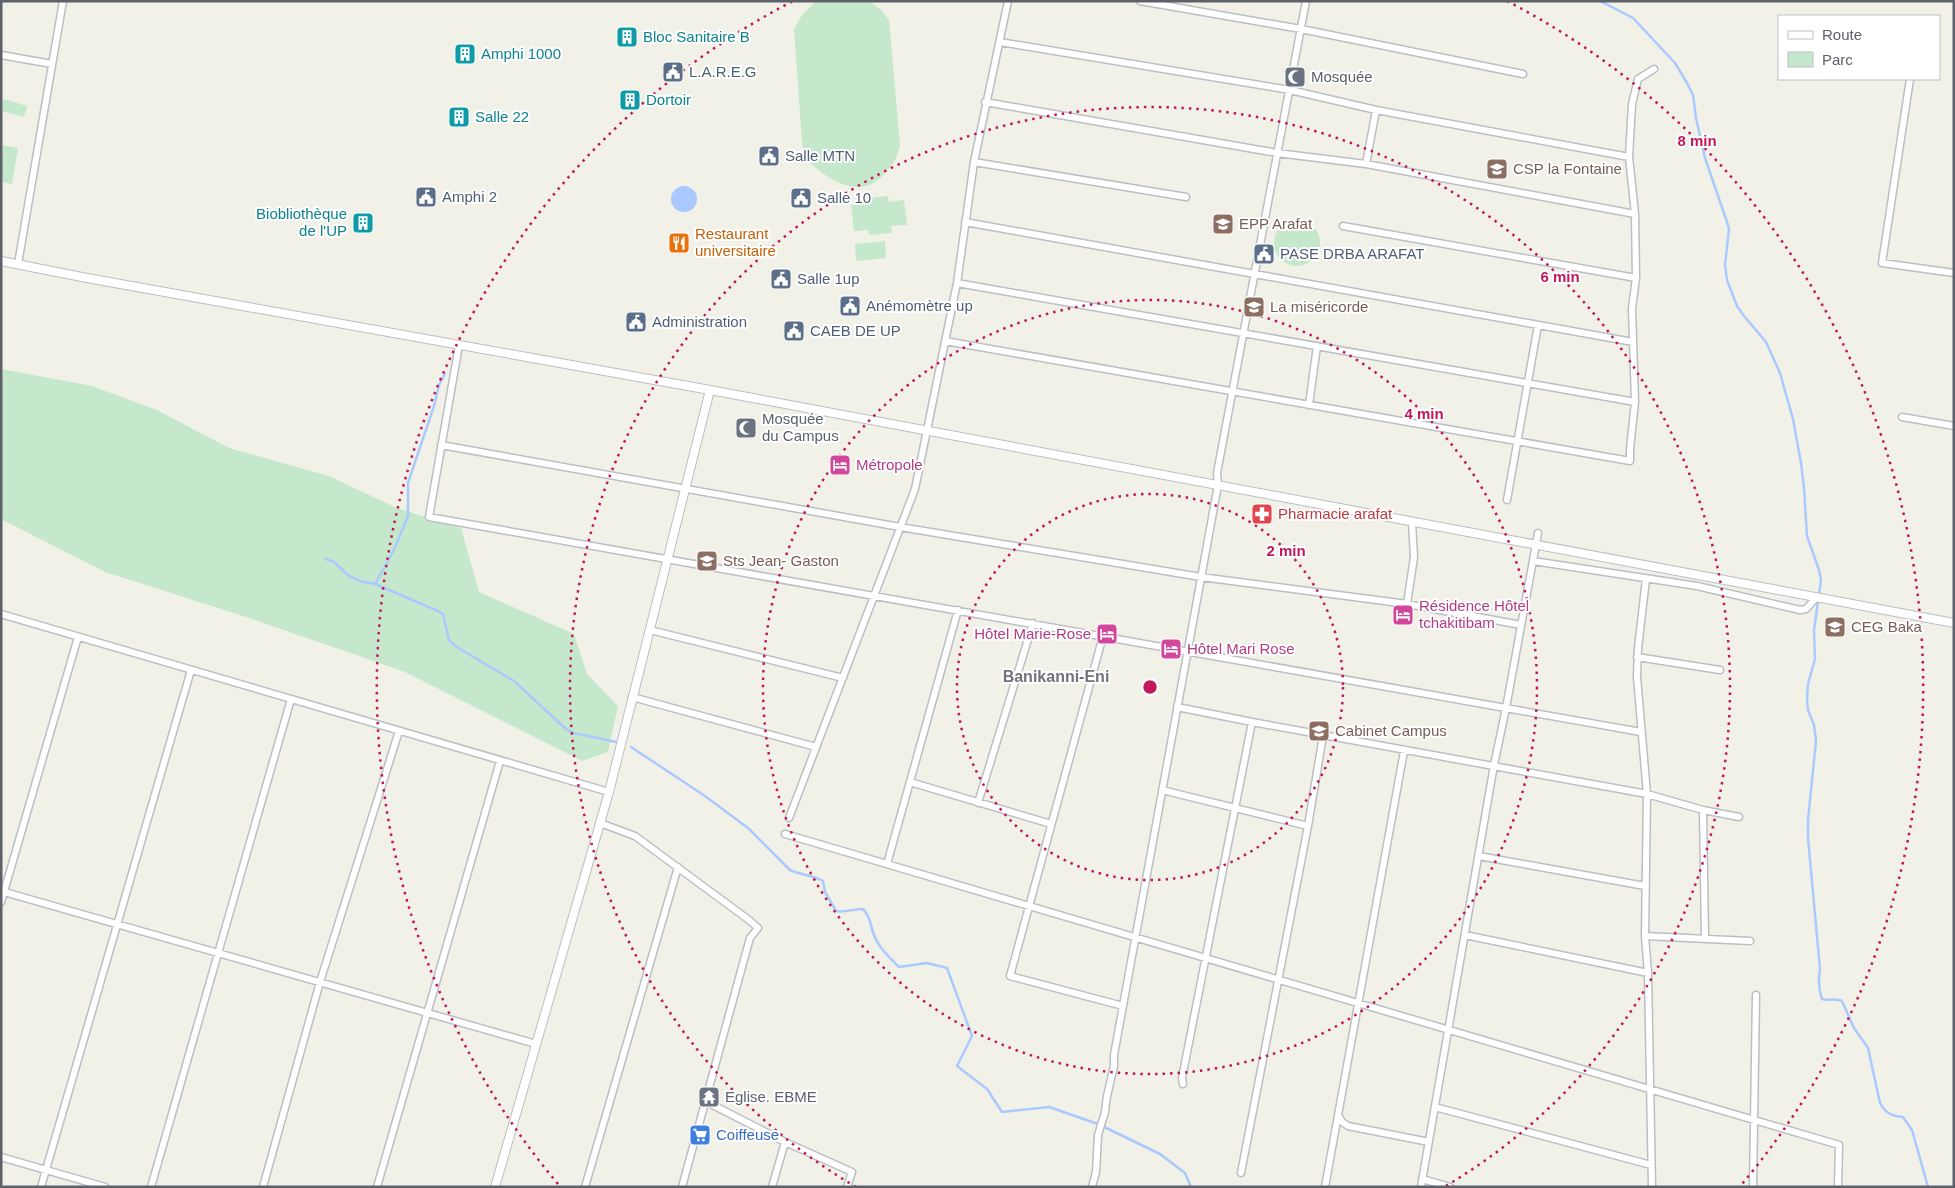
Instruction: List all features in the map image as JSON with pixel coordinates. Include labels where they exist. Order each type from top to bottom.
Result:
[{"type":"street","points":[[18,264],[63,1]]},
{"type":"street","points":[[789,818],[915,489],[957,283],[974,162],[985,102],[1008,1]]},
{"type":"street","points":[[1140,1],[1301,29],[1523,74]]},
{"type":"street","points":[[1092,1187],[1096,1172],[1098,1135],[1105,1112],[1218,485],[1217,473],[1306,1]]},
{"type":"street","points":[[1000,42],[1290,90],[1376,110],[1629,157]]},
{"type":"street","points":[[1,55],[52,64]]},
{"type":"street","points":[[945,341],[1630,461],[1635,402],[1632,308],[1636,278],[1635,214],[1629,157],[1632,104],[1638,79],[1654,69]]},
{"type":"street","points":[[1910,80],[1882,263],[1954,273]]},
{"type":"street","points":[[985,102],[1277,153],[1366,164],[1635,214]]},
{"type":"street","points":[[1366,164],[1376,110]]},
{"type":"street","points":[[974,162],[1186,197]]},
{"type":"street","points":[[965,222],[1633,342]]},
{"type":"street","points":[[1343,226],[1636,278]]},
{"type":"street","points":[[1,261],[710,390],[1954,623]]},
{"type":"street","points":[[957,283],[1635,402]]},
{"type":"street","points":[[1507,500],[1538,325]]},
{"type":"street","points":[[459,345],[429,517],[1641,732]]},
{"type":"street","points":[[1309,405],[1318,346]]},
{"type":"street","points":[[494,1187],[609,792],[710,390]]},
{"type":"street","points":[[1902,417],[1954,426]]},
{"type":"street","points":[[441,445],[900,527],[1201,577],[1408,604],[1521,625]]},
{"type":"street","points":[[1408,604],[1414,557],[1412,522]]},
{"type":"street","points":[[1450,1187],[1422,1183],[1494,765],[1538,534]]},
{"type":"street","points":[[1532,561],[1712,589],[1800,610],[1806,609],[1816,598]]},
{"type":"street","points":[[1646,579],[1637,656],[1637,677],[1646,794],[1644,886],[1648,973],[1652,1187]]},
{"type":"street","points":[[886,864],[958,610]]},
{"type":"street","points":[[1,614],[609,792]]},
{"type":"street","points":[[978,803],[1033,623]]},
{"type":"street","points":[[650,630],[843,678]]},
{"type":"street","points":[[1103,636],[1010,976],[1123,1006]]},
{"type":"street","points":[[1,902],[78,637]]},
{"type":"street","points":[[1637,656],[1720,670]]},
{"type":"street","points":[[41,1187],[191,670]]},
{"type":"street","points":[[632,697],[816,747]]},
{"type":"street","points":[[151,1187],[291,699]]},
{"type":"street","points":[[1177,706],[1323,736],[1494,765],[1646,794],[1704,810],[1739,817]]},
{"type":"street","points":[[1182,1084],[1252,722]]},
{"type":"street","points":[[264,1187],[320,982],[399,731]]},
{"type":"street","points":[[1241,1173],[1308,826],[1323,736]]},
{"type":"street","points":[[1325,1187],[1404,751]]},
{"type":"street","points":[[377,1187],[500,761]]},
{"type":"street","points":[[910,782],[1051,824]]},
{"type":"street","points":[[1162,790],[1308,826]]},
{"type":"street","points":[[1704,810],[1705,940]]},
{"type":"street","points":[[600,822],[635,836],[758,928],[750,938],[682,1187]]},
{"type":"street","points":[[785,834],[1839,1145],[1838,1187]]},
{"type":"street","points":[[1479,856],[1644,886]]},
{"type":"street","points":[[585,1187],[678,867]]},
{"type":"street","points":[[3,891],[536,1044]]},
{"type":"street","points":[[1465,935],[1648,973]]},
{"type":"street","points":[[1645,936],[1750,941]]},
{"type":"street","points":[[1753,1187],[1756,995]]},
{"type":"street","points":[[705,1101],[785,1142],[852,1172],[848,1187]]},
{"type":"street","points":[[1435,1107],[1651,1165]]},
{"type":"street","points":[[1338,1115],[1342,1122],[1348,1126],[1429,1142]]},
{"type":"street","points":[[772,1187],[785,1142]]},
{"type":"street","points":[[1,1157],[105,1187]]},
{"type":"green space","points":[[816,1],[869,1],[881,10],[889,20],[900,144],[897,156],[889,169],[876,181],[865,186],[854,187],[832,179],[803,156],[794,29],[802,15]]},
{"type":"green space","points":[[4,99],[27,106],[24,117],[1,111]]},
{"type":"green space","points":[[1,145],[18,148],[12,184],[1,182]]},
{"type":"green space","points":[[888,196],[889,202],[904,200],[907,225],[891,226],[892,233],[869,235],[868,230],[854,231],[851,205],[866,204],[866,198]]},
{"type":"green space","points":[[1293,220],[1301,220],[1310,224],[1316,230],[1320,243],[1316,256],[1310,262],[1301,266],[1293,266],[1284,262],[1278,256],[1274,247],[1274,239],[1278,230],[1284,224]]},
{"type":"green space","points":[[885,241],[886,258],[856,261],[855,244]]},
{"type":"green space","points":[[1,369],[92,386],[157,410],[229,448],[329,476],[397,508],[461,528],[479,592],[574,634],[587,674],[618,706],[608,752],[582,761],[405,672],[240,615],[105,572],[1,519]]},
{"type":"water","points":[[684,186],[693,190],[697,199],[693,208],[684,212],[675,208],[671,199],[675,190]]},
{"type":"waterway","points":[[1600,1],[1633,18],[1675,63],[1693,95],[1705,158],[1729,229],[1725,265],[1727,280],[1737,306],[1766,342],[1780,373],[1793,419],[1804,488],[1807,536],[1821,580],[1814,630],[1815,659],[1808,684],[1807,699],[1816,741],[1808,838],[1820,969],[1820,991],[1822,999],[1842,1001],[1854,1028],[1868,1048],[1880,1103],[1889,1113],[1903,1117],[1912,1130],[1928,1187]]},
{"type":"waterway","points":[[375,584],[393,552],[408,516],[408,483],[434,406],[439,385],[445,374]]},
{"type":"waterway","points":[[326,559],[334,562],[349,576],[360,581],[375,584],[443,614],[449,640],[455,646],[514,681],[567,730],[616,742]]},
{"type":"waterway","points":[[631,747],[705,796],[748,828],[790,870],[823,881],[825,892],[836,911],[843,912],[863,909],[869,918],[878,944],[899,967],[927,963],[947,968],[972,1036],[957,1066],[987,1089],[1002,1112],[1049,1107],[1098,1124],[1160,1154],[1185,1173],[1191,1187]]},
{"type":"place","name":"Bloc Sanitaire B","points":[[627,37]]},
{"type":"place","name":"Amphi 1000","points":[[465,54]]},
{"type":"place","name":"L.A.R.E.G","points":[[673,72]]},
{"type":"place","name":"Mosquée","points":[[1295,77]]},
{"type":"place","name":"Dortoir","points":[[630,100]]},
{"type":"place","name":"Salle 22","points":[[459,117]]},
{"type":"place","name":"Salle MTN","points":[[769,156]]},
{"type":"place","name":"CSP la Fontaine","points":[[1497,169]]},
{"type":"place","name":"Amphi 2","points":[[426,197]]},
{"type":"place","name":"Salle 10","points":[[801,198]]},
{"type":"place","name":"Biobliothèque de l'UP","points":[[363,223]]},
{"type":"place","name":"EPP Arafat","points":[[1223,224]]},
{"type":"place","name":"Restaurant universitaire","points":[[679,243]]},
{"type":"place","name":"PASE DRBA ARAFAT","points":[[1264,254]]},
{"type":"place","name":"Salle 1up","points":[[781,279]]},
{"type":"place","name":"Anémomètre up","points":[[850,306]]},
{"type":"place","name":"La miséricorde","points":[[1254,307]]},
{"type":"place","name":"Administration","points":[[636,322]]},
{"type":"place","name":"CAEB DE UP","points":[[794,331]]},
{"type":"place","name":"Mosquée du Campus","points":[[746,428]]},
{"type":"place","name":"Métropole","points":[[840,465]]},
{"type":"place","name":"Pharmacie arafat","points":[[1262,514]]},
{"type":"place","name":"Sts Jean- Gaston","points":[[707,561]]},
{"type":"place","name":"Résidence Hôtel tchakitibam","points":[[1403,615]]},
{"type":"place","name":"CEG Baka","points":[[1835,627]]},
{"type":"place","name":"Hôtel Marie-Rose","points":[[1107,634]]},
{"type":"place","name":"Hôtel Mari Rose","points":[[1171,649]]},
{"type":"place","name":"Cabinet Campus","points":[[1319,731]]},
{"type":"place","name":"Eglise. EBME","points":[[709,1097]]},
{"type":"place","name":"Coiffeuse","points":[[700,1135]]},
{"type":"district","name":"Banikanni-Eni","points":[[1056,676]]}]
